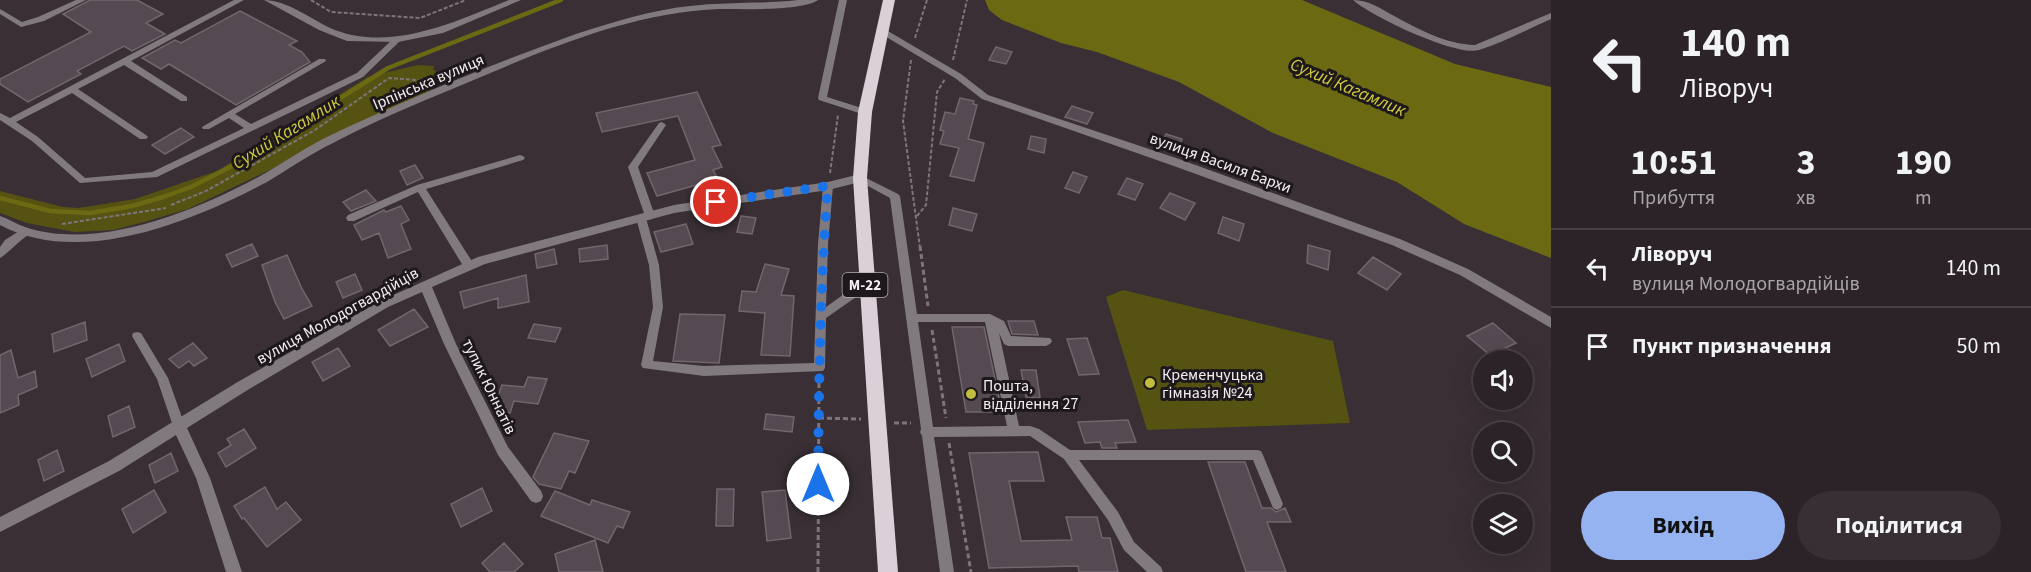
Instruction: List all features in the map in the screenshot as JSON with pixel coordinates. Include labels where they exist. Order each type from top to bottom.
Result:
[{"type":"highway","name":"М-22","points":[[888,572],[860,178],[865,112],[889,0]]},
{"type":"street","points":[[268,0],[322,28],[350,39],[398,39],[440,30],[517,0]]},
{"type":"street","name":"Ірпінська вулиця","points":[[0,220],[24,232],[72,237],[113,234],[187,214],[255,183],[328,142],[379,118],[461,82],[578,37],[649,15],[689,9],[814,0]]},
{"type":"street","points":[[1357,0],[1446,44],[1465,50],[1476,48],[1551,16]]},
{"type":"street","name":"вулиця Василя Бархи","points":[[881,30],[950,72],[985,97],[1174,162],[1433,258],[1507,296],[1551,323]]},
{"type":"street","name":"вулиця Молодогвардійців","points":[[0,525],[114,466],[374,309],[482,260],[645,217],[727,200],[828,186],[860,178]]},
{"type":"street","name":"тупик Юннатів","points":[[425,284],[450,344],[503,451],[536,495]]},
{"type":"street","points":[[179,426],[203,478],[234,572]]},
{"type":"lane","points":[[0,11],[21,26],[41,20],[82,0]]},
{"type":"lane","points":[[10,122],[240,0]]},
{"type":"lane","points":[[843,0],[822,98],[865,112]]},
{"type":"lane","points":[[0,116],[35,139],[83,181],[154,175],[360,75],[398,39]]},
{"type":"lane","points":[[124,61],[184,99]]},
{"type":"lane","points":[[206,128],[322,61]]},
{"type":"lane","points":[[72,89],[143,136]]},
{"type":"lane","points":[[229,114],[251,128]]},
{"type":"lane","points":[[662,125],[633,167],[654,265],[658,307],[647,365],[704,371],[819,368],[828,186]]},
{"type":"lane","points":[[351,218],[420,187],[520,158]]},
{"type":"lane","points":[[860,178],[895,196],[947,572]]},
{"type":"lane","points":[[420,187],[469,266]]},
{"type":"lane","points":[[0,254],[9,243],[24,232]]},
{"type":"lane","points":[[821,316],[866,285]]},
{"type":"lane","points":[[913,318],[990,318],[1000,324],[1008,341],[1046,341]]},
{"type":"lane","points":[[990,318],[1014,431]]},
{"type":"lane","points":[[137,336],[162,378],[179,426]]},
{"type":"lane","points":[[926,432],[1014,431],[1039,434],[1047,443],[1068,455],[1113,516],[1128,546],[1156,572]]},
{"type":"lane","points":[[1068,455],[1257,455],[1277,504]]},
{"type":"path","points":[[311,0],[331,12],[420,18],[466,0]]},
{"type":"path","points":[[927,0],[913,49],[903,121],[930,317],[971,572]]},
{"type":"path","points":[[916,217],[926,205],[937,92],[950,72],[967,0]]},
{"type":"path","points":[[55,225],[167,207],[206,191],[315,130],[387,78],[434,82]]},
{"type":"path","points":[[828,186],[839,104]]},
{"type":"path","points":[[150,224],[167,207]]},
{"type":"path","points":[[818,572],[819,368]]},
{"type":"shaded area","points":[[417,65],[434,66],[433,69],[443,77],[429,94],[188,209],[113,230],[75,232],[27,223],[0,213],[0,191],[63,207],[79,208],[135,199],[217,171],[368,77]]},
{"type":"shaded area","points":[[1123,290],[1333,341],[1350,423],[1147,430],[1106,297]]},
{"type":"water","points":[[985,0],[1302,0],[1455,64],[1551,87],[1551,258],[1464,224],[1397,182],[1273,133],[1179,82],[1097,52],[1061,43],[1002,20],[989,10]]},
{"type":"building","points":[[90,0],[137,0],[163,14],[146,23],[165,34],[132,51],[124,46],[77,71],[81,74],[28,102],[0,84],[0,79],[91,32],[63,14]]},
{"type":"building","points":[[240,11],[297,41],[289,45],[302,52],[310,62],[236,105],[169,64],[161,69],[142,58],[175,40],[181,43]]},
{"type":"building","points":[[996,47],[1012,52],[1006,64],[989,60]]},
{"type":"building","points":[[697,92],[721,145],[712,147],[722,167],[713,170],[718,179],[657,196],[647,173],[695,160],[678,116],[602,132],[596,113]]},
{"type":"building","points":[[960,98],[974,101],[973,104],[977,105],[968,139],[984,143],[974,181],[950,176],[959,148],[940,144],[944,131],[940,130],[945,112],[955,114]]},
{"type":"building","points":[[1072,106],[1093,113],[1087,124],[1065,117]]},
{"type":"building","points":[[181,128],[194,137],[165,154],[152,145]]},
{"type":"building","points":[[1166,134],[1182,139],[1178,151],[1161,146]]},
{"type":"building","points":[[1031,136],[1046,139],[1044,153],[1028,149]]},
{"type":"building","points":[[415,165],[423,178],[407,185],[400,171]]},
{"type":"building","points":[[1073,172],[1087,177],[1079,193],[1065,188]]},
{"type":"building","points":[[1127,178],[1143,184],[1135,200],[1118,194]]},
{"type":"building","points":[[366,190],[376,201],[351,211],[343,202]]},
{"type":"building","points":[[1170,193],[1195,203],[1185,220],[1160,208]]},
{"type":"building","points":[[401,206],[409,220],[401,224],[411,249],[388,258],[379,233],[362,240],[354,225],[384,210],[386,212]]},
{"type":"building","points":[[953,208],[977,214],[972,231],[949,225]]},
{"type":"building","points":[[741,216],[756,218],[752,234],[737,232]]},
{"type":"building","points":[[1223,217],[1244,224],[1239,241],[1218,233]]},
{"type":"building","points":[[686,224],[693,244],[661,252],[654,232]]},
{"type":"building","points":[[252,244],[258,256],[232,267],[226,255]]},
{"type":"building","points":[[607,245],[608,259],[580,262],[579,249]]},
{"type":"building","points":[[1308,245],[1330,251],[1328,270],[1307,263]]},
{"type":"building","points":[[554,249],[557,264],[537,268],[535,254]]},
{"type":"building","points":[[287,255],[312,306],[284,319],[275,302],[262,265]]},
{"type":"building","points":[[1373,257],[1401,274],[1387,290],[1358,273]]},
{"type":"building","points":[[765,264],[789,269],[781,295],[794,296],[790,356],[761,355],[765,313],[739,311],[742,291],[756,292]]},
{"type":"building","points":[[355,274],[362,290],[343,298],[336,282]]},
{"type":"building","points":[[526,275],[529,302],[498,308],[498,298],[464,308],[460,292]]},
{"type":"building","points":[[414,309],[428,327],[390,346],[378,330]]},
{"type":"building","points":[[680,314],[725,315],[719,363],[673,361]]},
{"type":"building","points":[[1008,321],[1034,321],[1038,335],[1012,334]]},
{"type":"building","points":[[85,322],[87,340],[54,352],[52,334]]},
{"type":"building","points":[[1493,323],[1516,343],[1501,350],[1484,350],[1467,336]]},
{"type":"building","points":[[534,324],[561,328],[555,342],[528,338]]},
{"type":"building","points":[[952,327],[984,327],[1002,412],[966,412]]},
{"type":"building","points":[[1087,338],[1099,374],[1079,375],[1067,339]]},
{"type":"building","points":[[193,343],[207,358],[194,366],[189,361],[179,368],[169,359]]},
{"type":"building","points":[[119,344],[125,361],[92,377],[86,359]]},
{"type":"building","points":[[338,348],[350,366],[323,381],[312,362]]},
{"type":"building","points":[[11,350],[18,378],[35,371],[37,387],[18,395],[19,405],[0,413],[0,355]]},
{"type":"building","points":[[1021,370],[1036,370],[1040,398],[1026,397]]},
{"type":"building","points":[[528,377],[547,379],[538,404],[514,401],[510,413],[493,410],[502,385],[524,387]]},
{"type":"building","points":[[129,406],[135,427],[113,437],[108,416]]},
{"type":"building","points":[[766,414],[794,417],[792,432],[764,429]]},
{"type":"building","points":[[1128,420],[1136,442],[1115,443],[1117,448],[1102,448],[1100,442],[1085,443],[1078,422]]},
{"type":"building","points":[[244,429],[256,448],[226,467],[218,453],[231,445],[227,439]]},
{"type":"building","points":[[554,433],[589,441],[575,473],[569,471],[561,489],[539,484],[533,477]]},
{"type":"building","points":[[57,450],[64,471],[44,481],[38,460]]},
{"type":"building","points":[[1038,452],[1044,481],[1009,481],[1021,541],[1072,540],[1066,517],[1097,517],[1102,538],[1110,538],[1118,572],[1079,572],[1078,566],[989,568],[969,453]]},
{"type":"building","points":[[171,453],[178,471],[155,483],[149,465]]},
{"type":"building","points":[[1208,462],[1245,462],[1262,508],[1271,508],[1276,512],[1285,508],[1291,522],[1267,522],[1286,572],[1246,572]]},
{"type":"building","points":[[265,487],[277,509],[286,502],[301,520],[267,547],[244,518],[242,519],[234,506]]},
{"type":"building","points":[[482,488],[492,511],[461,527],[451,504]]},
{"type":"building","points":[[717,489],[734,489],[733,526],[716,526]]},
{"type":"building","points":[[154,490],[166,512],[133,533],[122,509]]},
{"type":"building","points":[[785,490],[791,538],[767,541],[762,492]]},
{"type":"building","points":[[555,491],[590,505],[592,500],[630,512],[623,528],[617,526],[608,543],[541,516]]},
{"type":"building","points":[[595,540],[603,572],[559,572],[555,554]]},
{"type":"building","points":[[504,543],[523,564],[514,572],[490,572],[482,563]]},
{"type":"waterway","name":"Сухий Кагамлик","points":[[0,198],[50,211],[90,213],[132,206],[163,197],[191,187],[236,164],[388,68],[561,0]]},
{"type":"place","name":"Кременчуцька гімназія №24","points":[[1150,383]]},
{"type":"place","name":"Пошта, відділення 27","points":[[971,394]]},
{"type":"route","points":[[716,202],[828,186],[823,244],[818,484]]}]
